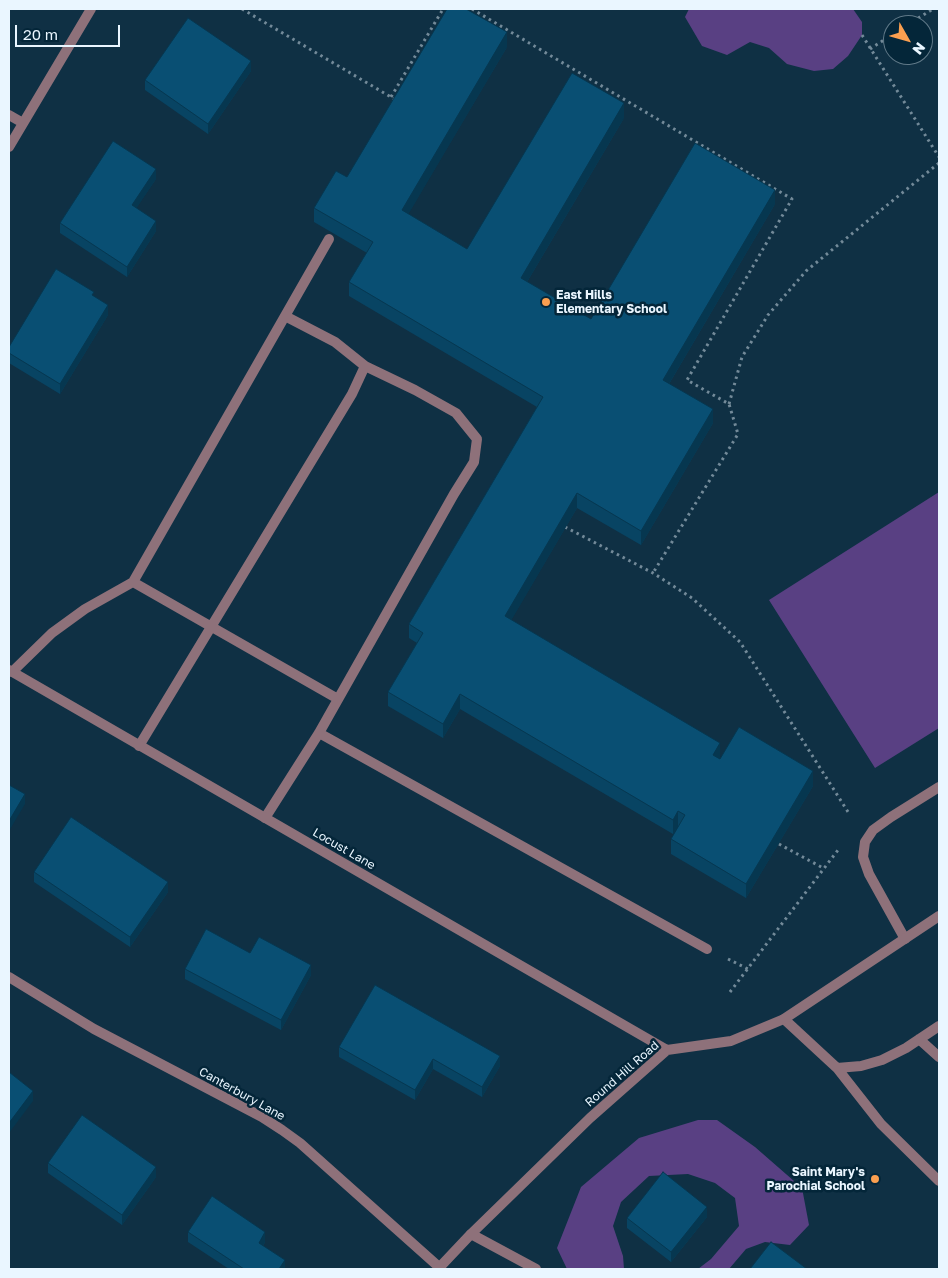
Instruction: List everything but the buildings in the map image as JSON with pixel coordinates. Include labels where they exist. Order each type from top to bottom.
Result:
[{"type":"street","points":[[9,147],[91,9]]},
{"type":"street","points":[[9,115],[23,123]]},
{"type":"street","points":[[10,671],[52,633],[85,608],[133,582],[329,239]]},
{"type":"street","points":[[265,818],[319,733],[474,462],[477,439],[456,413],[415,390],[365,366],[335,342],[285,316]]},
{"type":"street","points":[[139,746],[352,394],[365,366]]},
{"type":"street","points":[[133,582],[210,628],[338,699]]},
{"type":"street","name":"Locust Lane","points":[[10,671],[667,1050]]},
{"type":"street","points":[[319,733],[707,949]]},
{"type":"street","points":[[905,939],[868,874],[863,857],[865,842],[873,830],[939,787]]},
{"type":"street","name":"Round Hill Road","points":[[438,1268],[590,1118],[667,1050],[732,1041],[784,1019],[939,916]]},
{"type":"street","name":"Canterbury Lane","points":[[9,977],[94,1029],[262,1117],[282,1130],[300,1143],[438,1268]]},
{"type":"street","points":[[784,1019],[837,1068],[881,1124],[939,1181]]},
{"type":"street","points":[[837,1068],[861,1066],[882,1060],[939,1026]]},
{"type":"street","points":[[919,1039],[939,1057]]},
{"type":"street","points":[[471,1234],[536,1269]]},
{"type":"path","points":[[242,9],[400,102]]},
{"type":"path","points":[[391,96],[443,9]]},
{"type":"path","points":[[472,9],[792,199],[687,380],[729,404]]},
{"type":"path","points":[[862,35],[939,157]]},
{"type":"path","points":[[870,49],[883,41]]},
{"type":"path","points":[[653,573],[738,434],[729,404],[742,357],[768,315],[806,271],[939,163]]},
{"type":"path","points":[[566,527],[653,573],[692,598],[740,642],[850,815]]},
{"type":"path","points":[[778,844],[823,868]]},
{"type":"path","points":[[730,992],[838,850]]},
{"type":"shaded area","points":[[689,9],[853,9],[862,22],[862,35],[848,56],[833,69],[814,71],[787,64],[769,48],[750,42],[727,55],[702,46],[685,17]]},
{"type":"shaded area","points":[[939,492],[939,728],[875,768],[769,600]]},
{"type":"shaded area","points":[[698,1120],[717,1120],[755,1147],[802,1188],[809,1225],[790,1245],[765,1242],[746,1249],[729,1269],[698,1269],[711,1259],[739,1226],[735,1198],[715,1183],[688,1174],[649,1176],[621,1202],[613,1226],[623,1256],[624,1269],[567,1269],[557,1248],[581,1187],[639,1138]]},
{"type":"place","name":"East Hills Elementary School","points":[[546,302]]},
{"type":"place","name":"Saint Mary's Parochial School","points":[[875,1179]]}]
